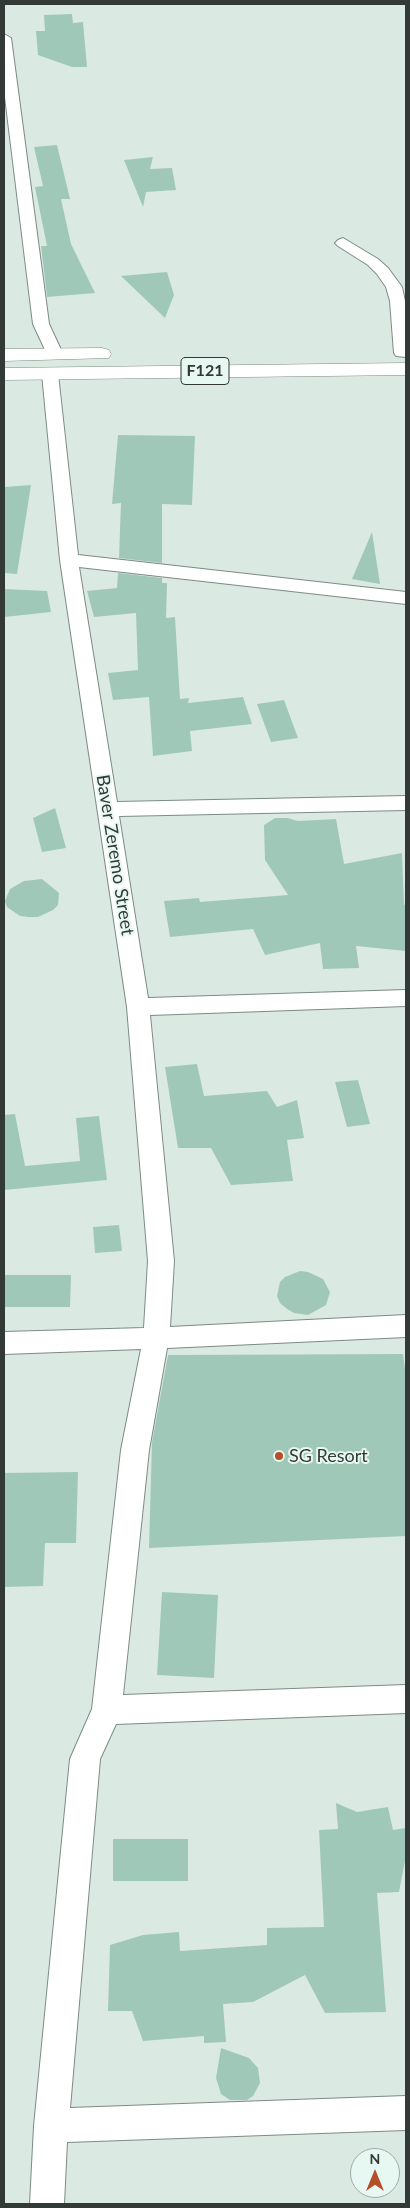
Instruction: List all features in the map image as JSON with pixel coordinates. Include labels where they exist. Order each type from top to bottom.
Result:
[{"type":"main road","name":"F121","points":[[252,353],[405,358]]},
{"type":"main road","name":"F121","points":[[4,374],[53,364],[124,354]]},
{"type":"main road","name":"F121","points":[[4,355],[53,364],[405,358]]},
{"type":"street","name":"Baver Zeremo Street","points":[[4,38],[18,199],[41,324],[53,364],[69,560],[138,1007],[161,1261],[156,1338],[136,1450],[107,1710],[85,1759],[51,2126],[47,2204]]},
{"type":"street","points":[[343,243],[373,262],[383,271],[394,287],[398,301],[405,358]]},
{"type":"street","points":[[69,560],[406,598]]},
{"type":"street","points":[[108,809],[406,802]]},
{"type":"street","points":[[138,1007],[406,998]]},
{"type":"street","points":[[4,1343],[406,1326]]},
{"type":"street","points":[[107,1710],[406,1699]]},
{"type":"street","points":[[51,2126],[406,2113]]},
{"type":"building","points":[[72,14],[73,23],[83,22],[87,67],[72,67],[38,55],[36,31],[45,31],[44,15]]},
{"type":"building","points":[[57,145],[70,199],[61,199],[71,244],[95,293],[47,297],[41,246],[47,246],[35,187],[43,186],[34,147]]},
{"type":"building","points":[[153,157],[150,169],[172,168],[176,190],[146,192],[143,207],[124,160]]},
{"type":"building","points":[[167,272],[174,295],[165,318],[121,276]]},
{"type":"building","points":[[118,435],[195,436],[192,505],[162,504],[162,563],[119,558],[121,503],[112,504]]},
{"type":"building","points":[[31,485],[17,574],[4,573],[4,487]]},
{"type":"building","points":[[372,532],[380,584],[352,579]]},
{"type":"building","points":[[118,573],[162,578],[162,583],[167,583],[166,618],[175,617],[180,699],[189,698],[188,703],[243,697],[252,724],[190,731],[192,751],[153,756],[149,697],[113,700],[108,673],[138,670],[136,613],[94,617],[87,591],[117,588]]},
{"type":"building","points":[[4,589],[47,591],[51,612],[4,617]]},
{"type":"building","points":[[284,700],[298,738],[271,742],[257,704]]},
{"type":"building","points":[[55,808],[66,848],[42,852],[33,818]]},
{"type":"building","points":[[275,818],[287,818],[298,821],[336,819],[344,864],[402,853],[404,905],[406,904],[406,951],[356,946],[359,968],[323,969],[320,943],[265,955],[253,929],[170,937],[164,901],[199,898],[200,902],[288,895],[265,860],[264,825]]},
{"type":"building","points":[[42,879],[59,893],[58,905],[53,910],[38,917],[28,917],[20,916],[7,907],[5,901],[10,889],[24,881]]},
{"type":"building","points":[[197,1064],[204,1096],[267,1091],[277,1107],[297,1100],[304,1138],[287,1140],[293,1181],[231,1185],[211,1148],[178,1148],[165,1067]]},
{"type":"building","points":[[358,1080],[370,1124],[347,1127],[335,1082]]},
{"type":"building","points":[[15,1114],[25,1166],[80,1161],[76,1118],[99,1116],[107,1180],[4,1190],[4,1115]]},
{"type":"building","points":[[119,1225],[122,1251],[95,1253],[93,1227]]},
{"type":"building","points":[[300,1271],[308,1272],[323,1279],[330,1292],[326,1305],[308,1315],[294,1313],[287,1309],[280,1303],[277,1296],[280,1282],[285,1277]]},
{"type":"building","points":[[4,1275],[71,1275],[70,1307],[4,1307]]},
{"type":"building","name":"SG Resort","points":[[403,1354],[406,1376],[406,1536],[149,1548],[152,1442],[168,1355]]},
{"type":"building","points":[[78,1472],[76,1543],[45,1543],[43,1586],[4,1587],[4,1473]]},
{"type":"building","points":[[162,1592],[218,1595],[214,1678],[157,1675]]},
{"type":"building","points":[[336,1803],[357,1812],[388,1807],[393,1830],[406,1828],[406,1856],[399,1892],[377,1893],[386,2012],[325,2013],[305,1975],[253,2002],[223,2004],[226,2042],[204,2043],[204,2036],[143,2041],[132,2011],[108,2011],[110,1945],[143,1935],[179,1932],[180,1951],[267,1945],[267,1928],[324,1927],[319,1830],[338,1829]]},
{"type":"building","points":[[113,1839],[188,1839],[188,1881],[113,1881]]},
{"type":"building","points":[[221,2048],[249,2058],[258,2068],[260,2083],[253,2096],[247,2100],[230,2100],[221,2094],[216,2078]]},
{"type":"place","name":"SG Resort","points":[[279,1456]]}]
